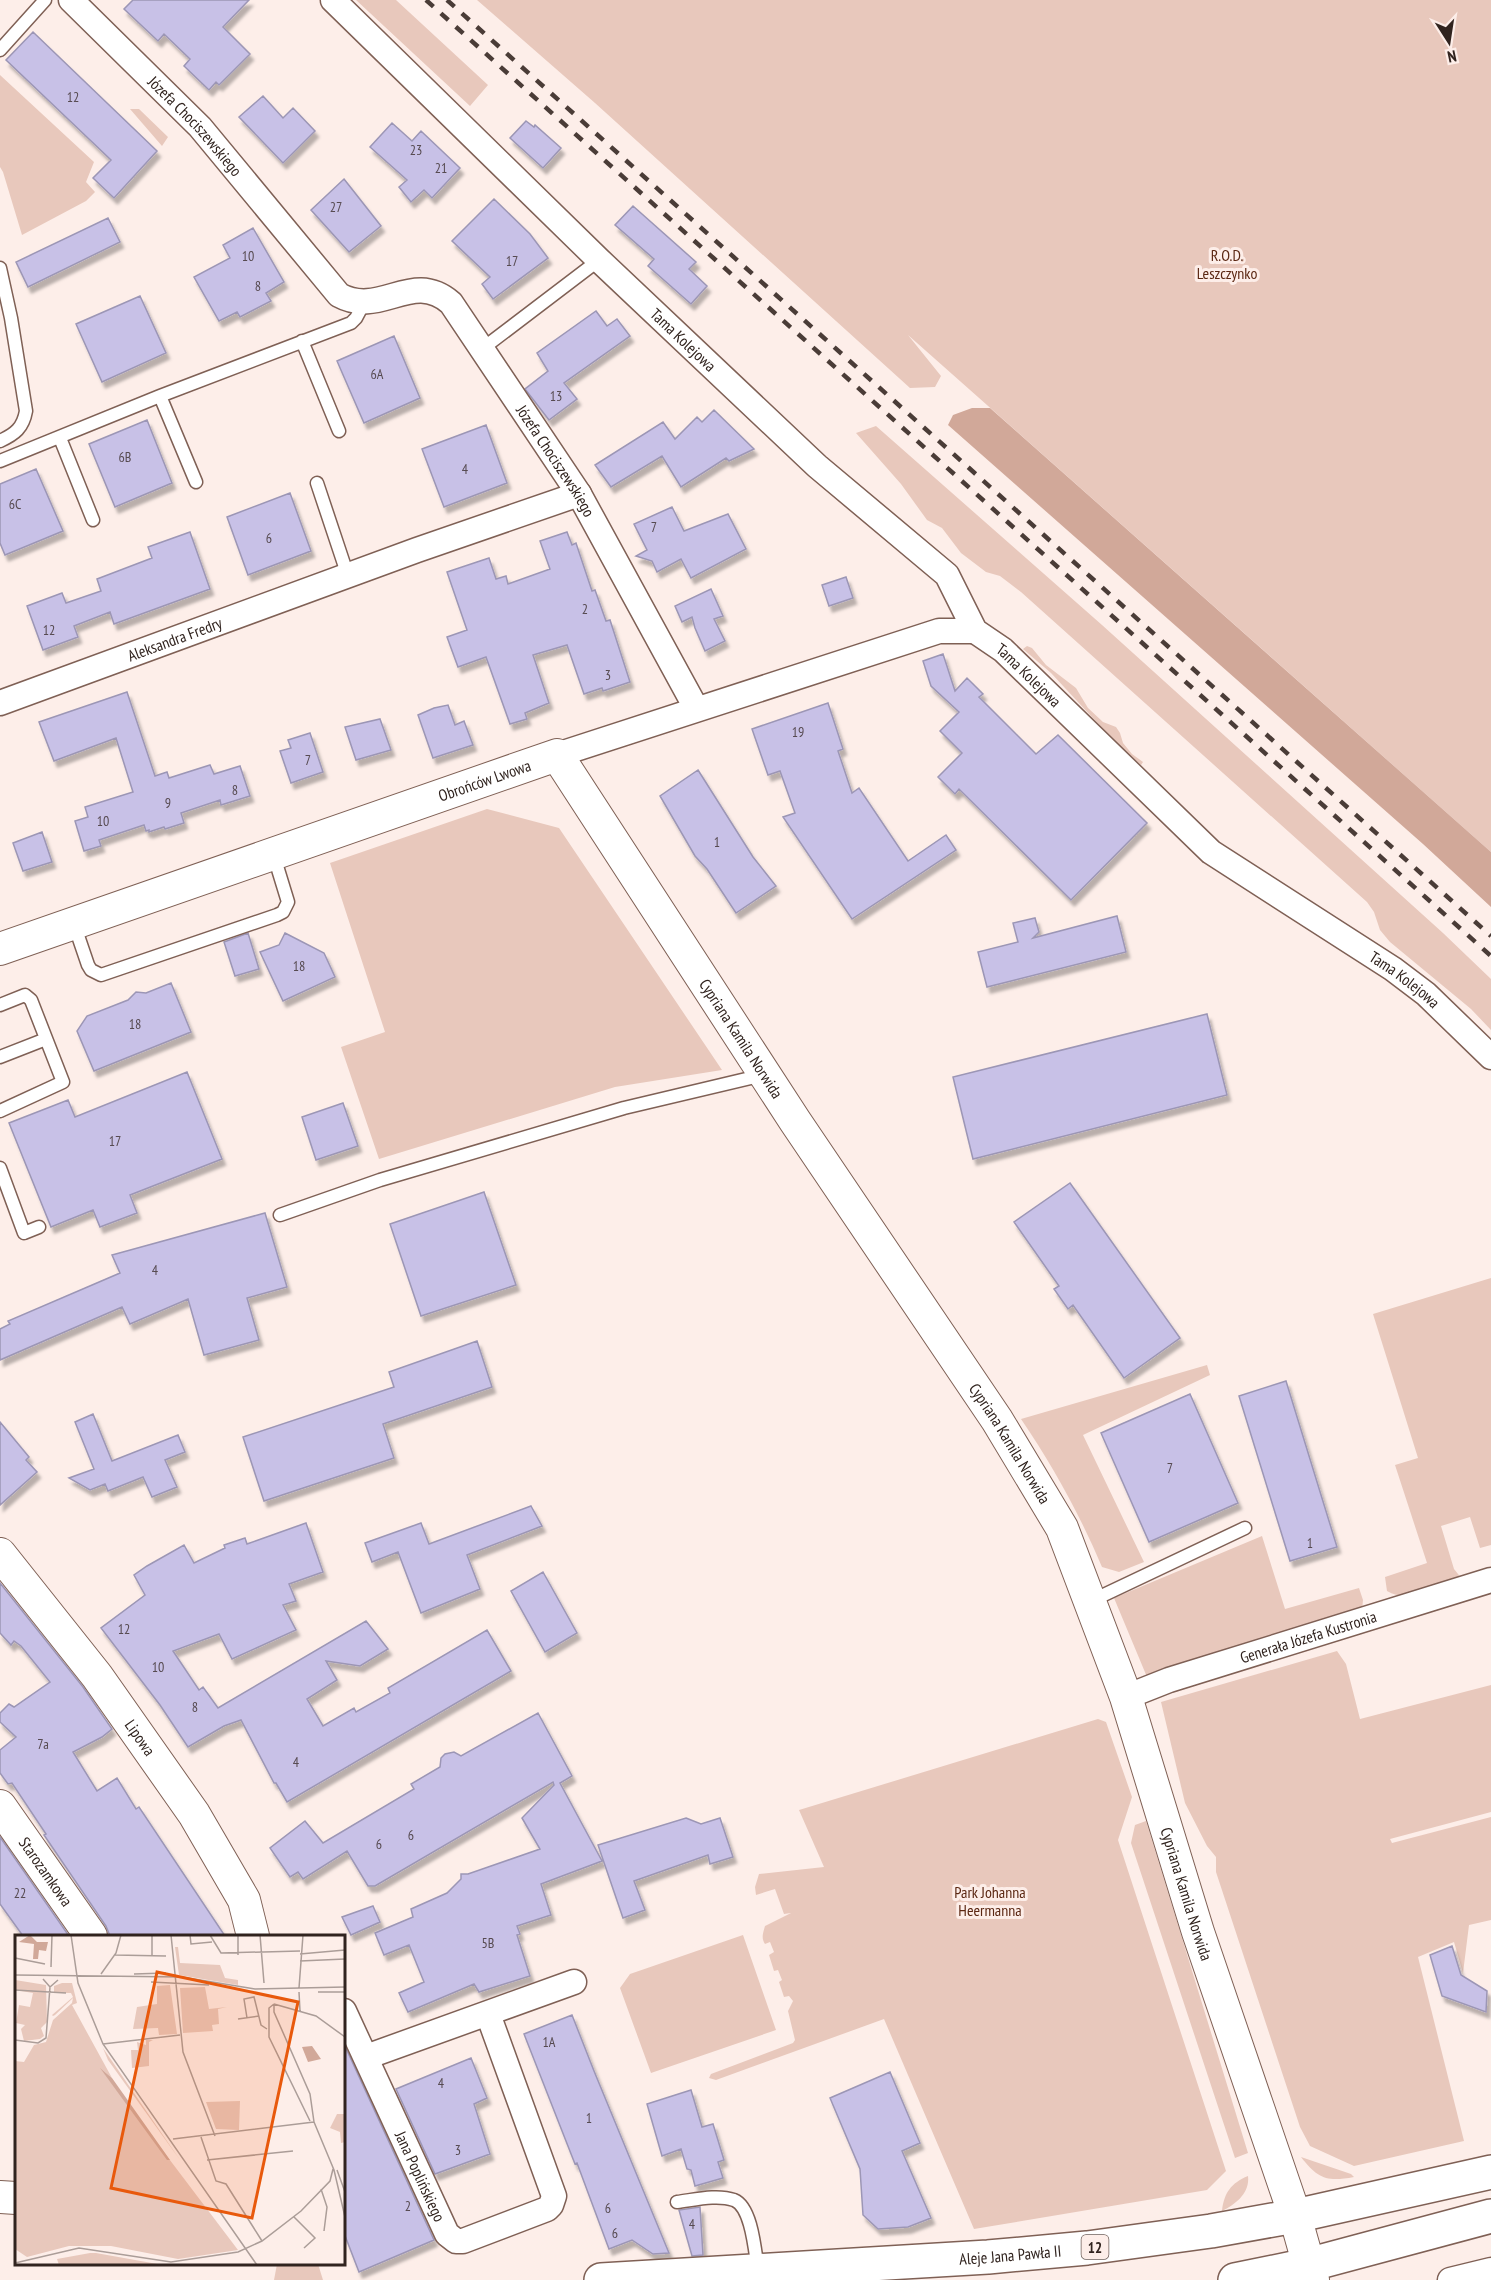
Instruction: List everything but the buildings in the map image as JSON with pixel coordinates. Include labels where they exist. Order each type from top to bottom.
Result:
[{"type":"main road","name":"12","points":[[1295,2216],[1491,2172]]},
{"type":"main road","name":"Aleje Jana Pawła II","points":[[601,2280],[988,2257],[1087,2248],[1295,2216]]},
{"type":"main road","points":[[1235,2280],[1311,2272],[1491,2216]]},
{"type":"street","name":"Józefa Chociszewskiego","points":[[71,0],[200,127],[339,295],[351,301],[364,303],[420,290],[433,291],[451,303],[579,494],[696,708]]},
{"type":"street","name":"Tama Kolejowa","points":[[333,0],[599,260],[818,466],[947,575],[975,631],[1003,650],[1211,852],[1393,969],[1426,994],[1491,1057]]},
{"type":"street","name":"Aleksandra Fredry","points":[[0,703],[579,494]]},
{"type":"street","name":"Obrońców Lwowa","points":[[0,949],[696,708],[939,631],[975,631]]},
{"type":"street","name":"Cypriana Kamila Norwida","points":[[557,755],[765,1074],[996,1420],[1062,1528],[1126,1697],[1198,1932],[1295,2216],[1311,2272]]},
{"type":"street","name":"Lipowa","points":[[0,1554],[97,1676],[194,1814],[244,1900],[253,1935]]},
{"type":"street","name":"Generała Józefa Kustronia","points":[[1126,1697],[1169,1680],[1491,1580]]},
{"type":"street","name":"Starozamkowa","points":[[0,1806],[90,1935]]},
{"type":"street","points":[[366,2057],[574,1983]]},
{"type":"street","name":"Jana Poplińskiego","points":[[345,2013],[447,2234],[456,2241],[469,2240],[547,2209],[554,2196],[488,2014]]},
{"type":"street","points":[[0,2197],[15,2198]]},
{"type":"street","points":[[1450,2280],[1491,2270]]},
{"type":"lane","points":[[0,50],[45,0]]},
{"type":"lane","points":[[483,349],[599,260]]},
{"type":"lane","points":[[0,268],[11,318],[26,411],[20,428],[0,441]]},
{"type":"lane","points":[[0,461],[351,322],[356,318],[364,303]]},
{"type":"lane","points":[[302,341],[339,431]]},
{"type":"lane","points":[[160,396],[196,482]]},
{"type":"lane","points":[[60,438],[93,520]]},
{"type":"lane","points":[[317,483],[348,576]]},
{"type":"lane","points":[[74,923],[88,965],[91,970],[101,975],[277,915],[283,912],[288,902],[272,853]]},
{"type":"lane","points":[[0,1005],[25,995],[31,1000],[63,1082],[0,1111]]},
{"type":"lane","points":[[0,1057],[46,1039]]},
{"type":"lane","points":[[280,1215],[380,1180],[614,1111],[765,1074]]},
{"type":"lane","points":[[0,1168],[24,1233],[39,1227]]},
{"type":"lane","points":[[1091,1601],[1245,1528]]},
{"type":"lane","points":[[677,2202],[718,2198],[736,2200],[745,2209],[749,2220],[758,2271]]},
{"type":"green space","points":[[356,0],[396,0],[488,85],[470,106]]},
{"type":"green space","name":"R.O.D. Leszczynko","points":[[477,0],[1491,0],[1491,852],[908,335],[941,376],[935,387],[910,388],[595,103]]},
{"type":"green space","points":[[0,75],[94,162],[86,182],[95,192],[86,201],[22,235],[0,167]]},
{"type":"green space","points":[[130,109],[139,109],[168,137],[162,146]]},
{"type":"green space","points":[[876,426],[1102,625],[1491,979],[1491,1030],[1471,1009],[1390,942],[1380,930],[1374,912],[1367,902],[1021,592],[1000,576],[986,572],[961,553],[942,528],[927,520],[901,484],[856,433]]},
{"type":"green space","points":[[1027,646],[1032,648],[1046,665],[1076,688],[1088,708],[1103,722],[1116,727],[1123,743],[1143,762],[1141,765],[1117,744],[1051,673],[1023,649]]},
{"type":"green space","points":[[487,809],[559,828],[722,1070],[615,1087],[379,1159],[341,1047],[385,1032],[330,863]]},
{"type":"green space","points":[[1491,1278],[1491,1545],[1480,1548],[1470,1517],[1441,1526],[1454,1569],[1462,1579],[1424,1593],[1396,1595],[1387,1591],[1385,1577],[1427,1563],[1395,1465],[1418,1458],[1373,1314]]},
{"type":"green space","points":[[1207,1365],[1210,1375],[1083,1435],[1144,1562],[1119,1572],[1102,1567],[1065,1491],[1021,1419]]},
{"type":"green space","points":[[1262,1536],[1285,1609],[1359,1588],[1363,1600],[1362,1610],[1147,1677],[1114,1598]]},
{"type":"green space","points":[[1337,1651],[1346,1664],[1360,1719],[1491,1685],[1491,1812],[1390,1839],[1392,1843],[1491,1817],[1491,1920],[1469,1925],[1463,1973],[1454,1942],[1418,1957],[1464,2141],[1354,2166],[1310,2146],[1300,2127],[1216,1872],[1216,1857],[1207,1846],[1185,1803],[1161,1702]]},
{"type":"green space","name":"Park Johanna Heermanna","points":[[1098,1719],[1106,1722],[1132,1797],[1118,1840],[1226,2171],[1207,2190],[974,2229],[884,2019],[716,2080],[709,2078],[711,2074],[793,2043],[795,2040],[788,2011],[793,2001],[789,1996],[784,1997],[779,1982],[782,1980],[778,1970],[774,1971],[769,1955],[774,1952],[770,1942],[765,1944],[763,1938],[765,1926],[791,1913],[784,1914],[775,1889],[756,1895],[755,1887],[759,1874],[824,1867],[799,1810]]},
{"type":"green space","points":[[1146,1821],[1248,2153],[1235,2158],[1131,1843],[1135,1825]]},
{"type":"green space","points":[[743,1935],[776,2030],[651,2073],[620,1988],[630,1974]]},
{"type":"green space","points":[[1301,2157],[1354,2177],[1330,2179],[1324,2177],[1313,2170]]},
{"type":"green space","points":[[1248,2176],[1244,2193],[1222,2211],[1229,2189]]},
{"type":"green space","points":[[277,2265],[318,2265],[323,2280],[274,2280]]},
{"type":"shaded area","points":[[972,408],[990,408],[1491,852],[1491,907],[1423,844],[948,425],[953,415]]},
{"type":"railway","points":[[426,0],[1491,956]]},
{"type":"railway","points":[[447,0],[1491,936]]}]
